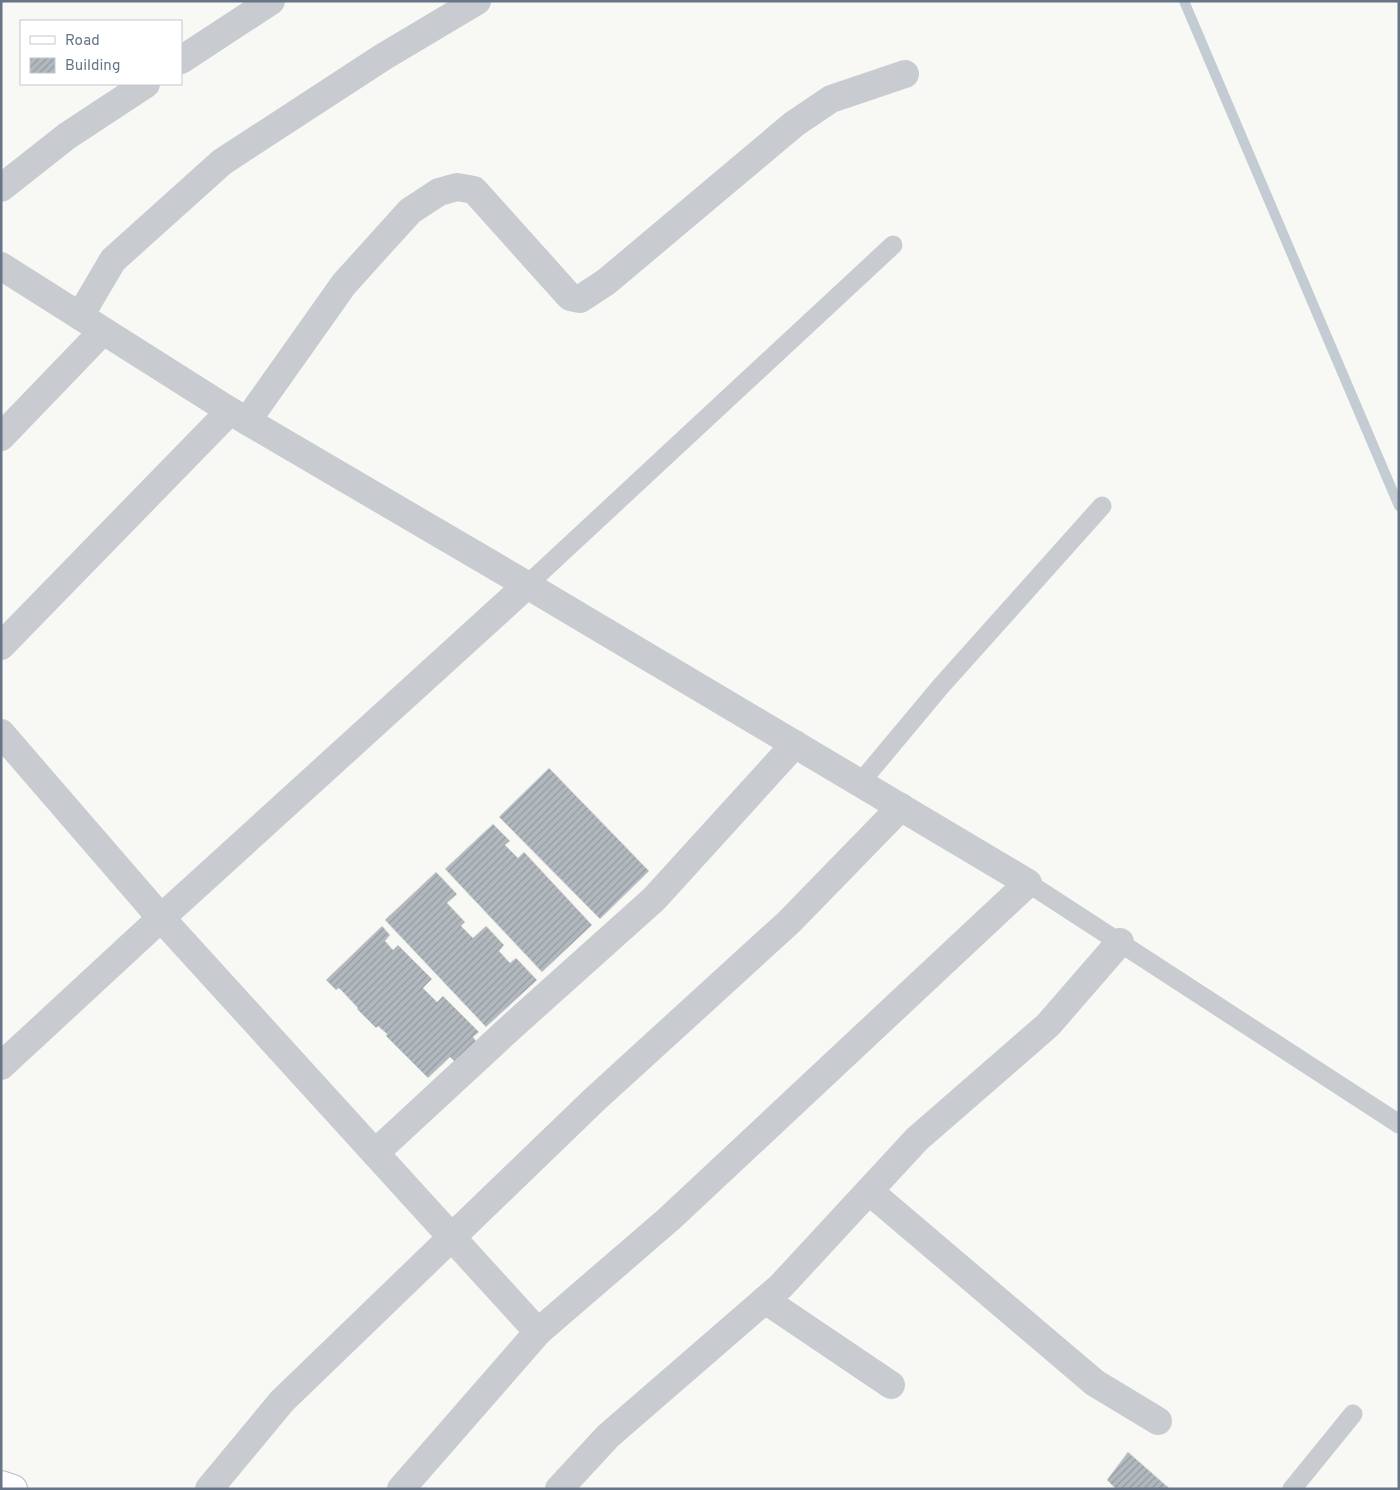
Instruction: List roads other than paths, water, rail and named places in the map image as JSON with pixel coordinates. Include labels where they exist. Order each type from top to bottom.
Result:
[{"type":"main road","points":[[1,1485],[13,1489]]},
{"type":"street","points":[[182,59],[270,1]]},
{"type":"street","points":[[80,316],[113,260],[222,162],[383,57],[477,1]]},
{"type":"street","points":[[1,646],[238,416],[344,284],[410,212],[439,192],[457,187],[474,190],[570,298],[580,299],[606,282],[794,124],[831,99],[905,74]]},
{"type":"street","points":[[1,188],[68,136],[144,85]]},
{"type":"street","points":[[1,266],[238,416],[528,585],[1028,883],[669,1218],[538,1332],[401,1489]]},
{"type":"street","points":[[1,437],[103,330]]},
{"type":"street","points":[[1,1066],[528,585]]},
{"type":"street","points":[[1,733],[161,918],[538,1332]]},
{"type":"street","points":[[375,1153],[508,1029],[654,899],[795,744]]},
{"type":"street","points":[[210,1489],[282,1401],[594,1100],[789,922],[901,807]]},
{"type":"street","points":[[559,1489],[608,1436],[781,1286],[917,1140],[1048,1025],[1120,942]]},
{"type":"street","points":[[869,1191],[1095,1384],[1158,1420]]},
{"type":"street","points":[[765,1300],[891,1385]]},
{"type":"lane","points":[[528,585],[893,245]]},
{"type":"lane","points":[[860,783],[941,686],[1102,506]]},
{"type":"lane","points":[[1028,883],[1399,1124]]},
{"type":"lane","points":[[1292,1489],[1353,1414]]},
{"type":"waterway","points":[[1184,1],[1399,506]]}]
